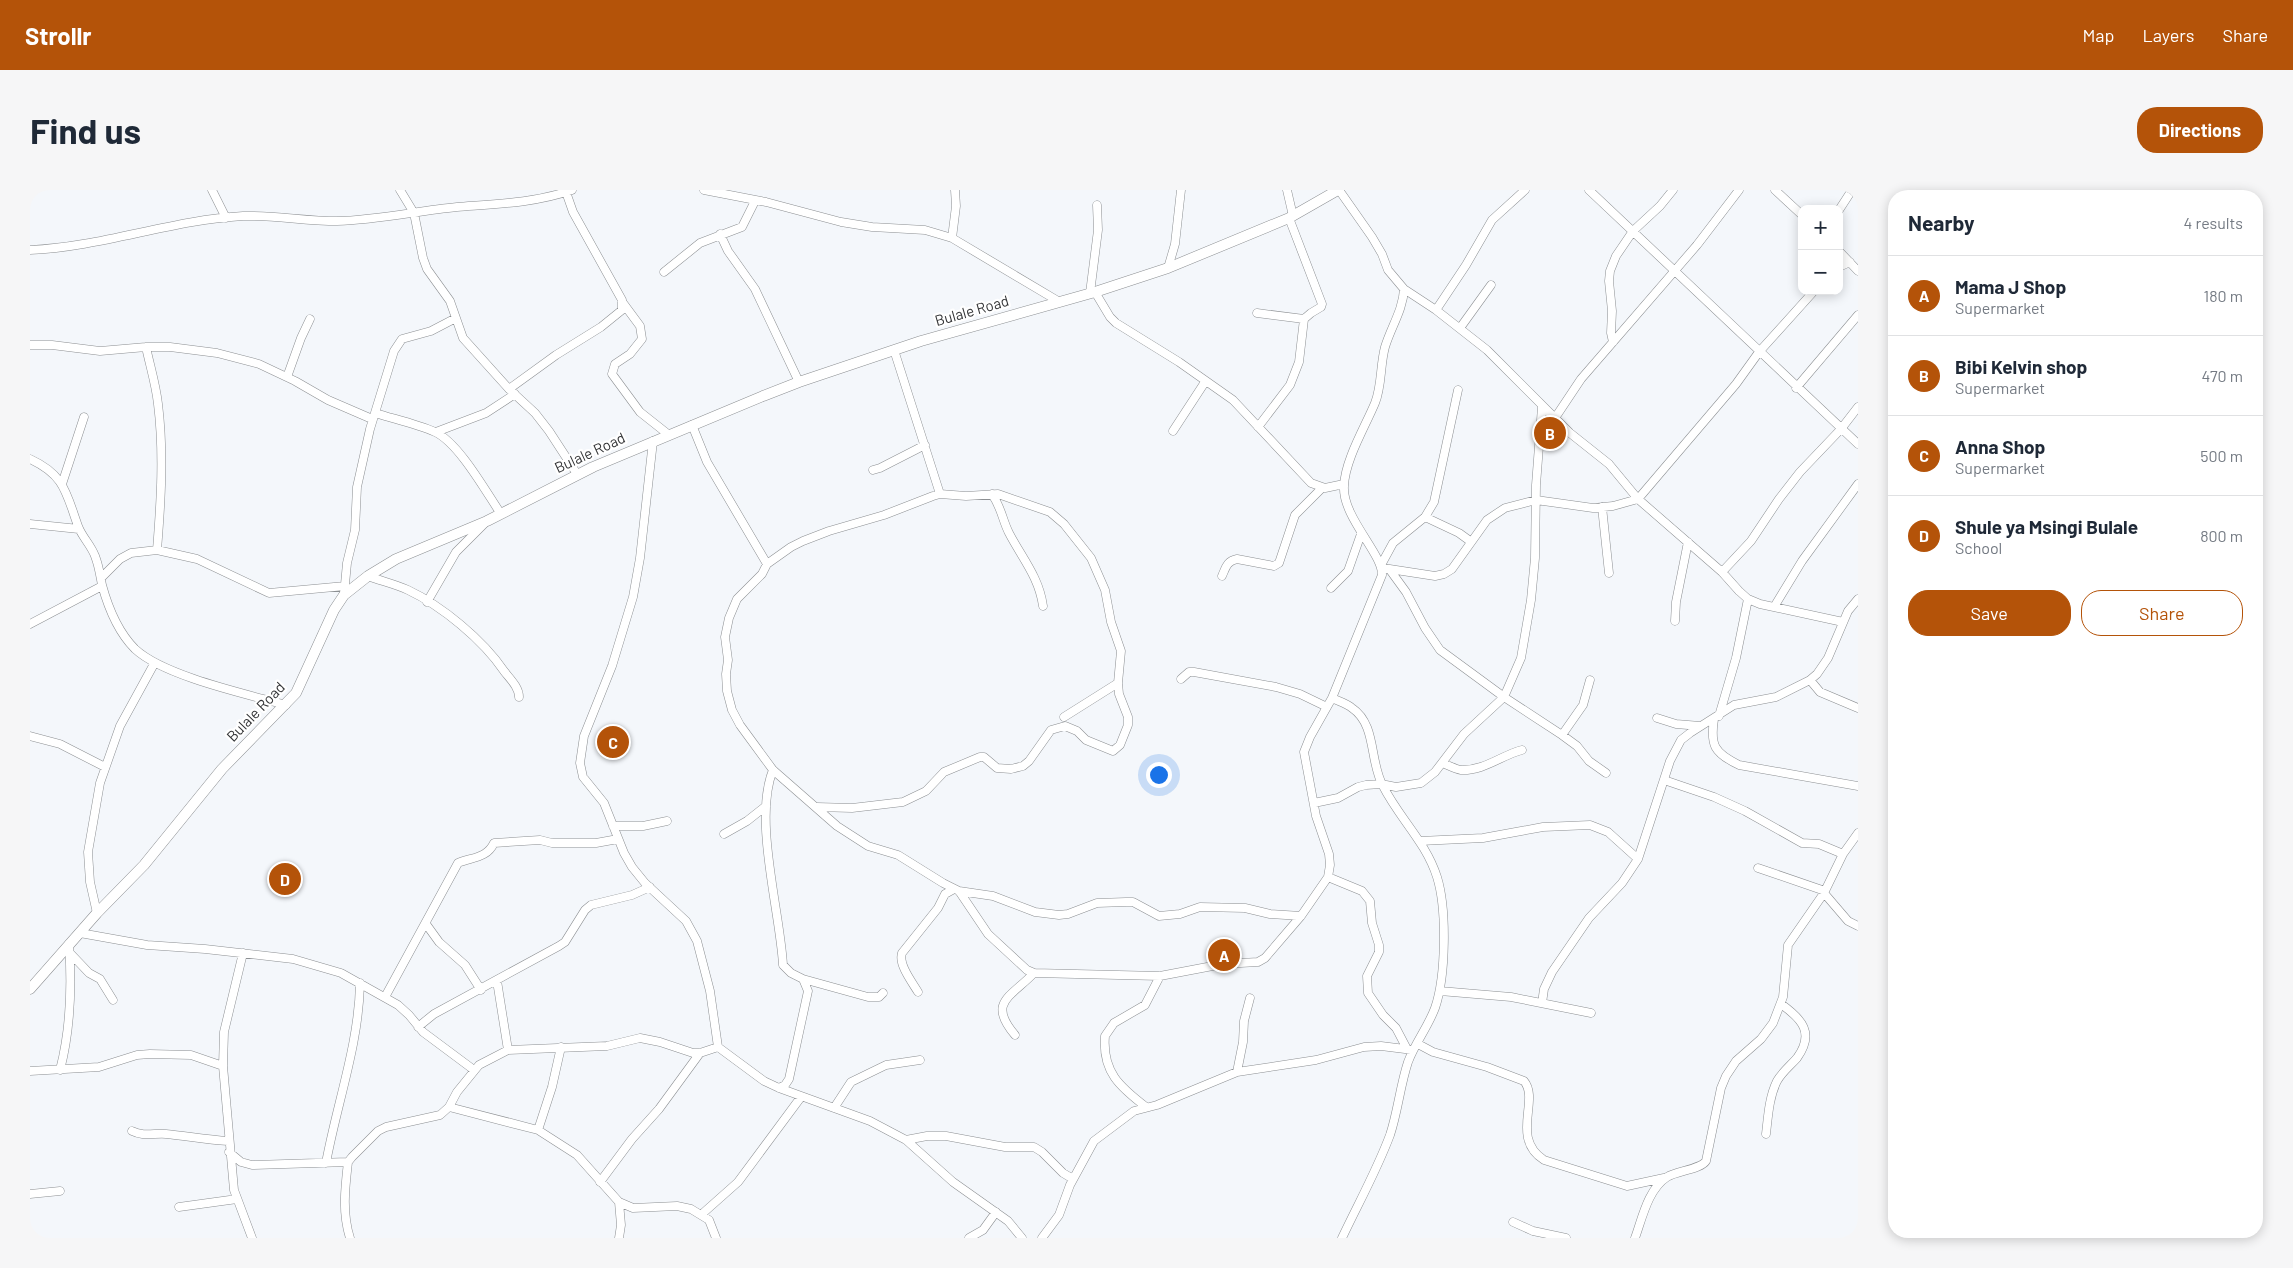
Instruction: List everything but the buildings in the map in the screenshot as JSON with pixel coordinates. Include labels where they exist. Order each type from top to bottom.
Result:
[{"type":"street","points":[[212,190],[226,218]]},
{"type":"street","points":[[400,190],[414,213],[427,269],[450,301],[454,318],[463,338],[535,413],[577,474]]},
{"type":"street","points":[[535,190],[541,198]]},
{"type":"street","points":[[704,190],[841,222],[872,227],[926,230],[952,238],[1058,301]]},
{"type":"street","points":[[952,238],[956,206],[955,190]]},
{"type":"street","points":[[1168,268],[1175,244],[1181,190]]},
{"type":"street","points":[[1258,427],[1290,385],[1299,362],[1304,320],[1306,316],[1321,307],[1322,304],[1291,217],[1287,190]]},
{"type":"street","points":[[1338,190],[1372,237],[1382,254],[1388,270],[1404,289],[1436,310],[1487,350],[1542,407],[1570,433],[1609,464],[1638,498],[1722,572],[1748,599],[1774,607],[1843,622]]},
{"type":"street","name":"Bulale Road","points":[[30,989],[69,949],[97,912],[144,865],[222,769],[296,693],[334,610],[345,591],[368,576],[396,560],[487,521],[577,474],[799,382],[894,350],[1168,268],[1291,217],[1338,190]]},
{"type":"street","points":[[1436,310],[1466,265],[1492,220],[1525,190]]},
{"type":"street","points":[[1589,190],[1796,388],[1858,444]]},
{"type":"street","points":[[1613,342],[1610,333],[1610,271],[1616,256],[1633,231],[1660,206],[1673,190]]},
{"type":"street","points":[[1555,418],[1581,379],[1697,245],[1739,190]]},
{"type":"street","points":[[1775,190],[1798,211]]},
{"type":"street","points":[[1842,205],[1852,190]]},
{"type":"street","points":[[30,250],[96,241],[226,218],[258,216],[339,220],[541,198],[569,191],[574,212],[623,303],[640,326],[642,339],[630,354],[615,364],[612,374],[640,412],[669,435]]},
{"type":"street","points":[[664,272],[690,250],[720,234],[742,227],[755,201]]},
{"type":"street","points":[[1098,204],[1098,230],[1092,292],[1110,317],[1116,323],[1179,362],[1205,382],[1218,388],[1241,407],[1311,483],[1322,488]]},
{"type":"street","points":[[720,234],[736,264],[755,289],[799,382]]},
{"type":"street","points":[[1843,255],[1858,271]]},
{"type":"street","points":[[1843,265],[1850,262]]},
{"type":"street","points":[[1460,328],[1491,285]]},
{"type":"street","points":[[1404,289],[1402,302],[1386,345],[1376,400],[1352,457],[1344,484],[1344,496],[1361,534],[1385,568],[1406,592],[1425,628],[1440,650],[1504,697],[1562,735],[1576,746],[1589,761],[1606,773]]},
{"type":"street","points":[[1385,568],[1422,575],[1444,574],[1452,569],[1470,541],[1494,514],[1514,505],[1536,500],[1582,507],[1602,507],[1638,498],[1736,384],[1759,352],[1810,295]]},
{"type":"street","points":[[509,388],[556,355],[601,327],[620,312],[623,303]]},
{"type":"street","points":[[1257,313],[1304,320]]},
{"type":"street","points":[[1796,388],[1858,315]]},
{"type":"street","points":[[30,624],[102,582],[120,559],[131,553],[156,550],[198,559],[269,593],[345,591],[346,563],[355,530],[357,487],[374,416],[398,343],[402,339],[431,331],[454,318]]},
{"type":"street","points":[[287,377],[310,319]]},
{"type":"street","points":[[30,345],[52,345],[100,351],[146,347],[217,353],[259,364],[328,400],[374,416],[436,432],[449,443],[468,465],[501,514]]},
{"type":"street","points":[[146,347],[158,403],[162,454],[162,488],[156,550]]},
{"type":"street","points":[[894,350],[940,494]]},
{"type":"street","points":[[1173,431],[1205,382]]},
{"type":"street","points":[[957,890],[993,939],[1022,967],[1034,973],[1160,976],[1223,964],[1258,962],[1265,958],[1301,916],[1328,877],[1329,854],[1314,803],[1304,752],[1310,737],[1332,698],[1380,583],[1393,543],[1425,517],[1434,502],[1458,390]]},
{"type":"street","points":[[436,432],[486,413],[516,394]]},
{"type":"street","points":[[1314,803],[1338,798],[1358,787],[1381,784],[1396,787],[1417,784],[1429,778],[1464,734],[1504,697],[1520,658],[1531,600],[1535,558],[1536,500],[1542,407]]},
{"type":"street","points":[[1722,572],[1751,540],[1778,499],[1800,472],[1841,429],[1858,407]]},
{"type":"street","points":[[62,484],[84,417]]},
{"type":"street","points":[[692,425],[707,462],[767,564]]},
{"type":"street","points":[[653,441],[640,558],[633,597],[620,646],[597,709],[584,736],[580,762],[583,777],[604,803],[618,839],[632,867],[686,921],[697,941],[716,1018],[718,1048]]},
{"type":"street","points":[[873,470],[925,446]]},
{"type":"street","points":[[30,459],[54,472],[62,484],[79,529],[94,553],[113,613],[126,639],[154,664],[224,688],[286,705]]},
{"type":"street","points":[[1222,576],[1228,562],[1231,560],[1237,559],[1274,566],[1279,563],[1295,515],[1322,488],[1344,484]]},
{"type":"street","points":[[1774,607],[1802,561],[1858,484]]},
{"type":"street","points":[[817,807],[852,808],[903,802],[926,791],[944,772],[980,757],[997,768],[1018,768],[1029,761],[1051,730],[1059,727],[1070,727],[1086,740],[1113,751],[1120,745],[1128,725],[1128,717],[1119,694],[1118,683],[1121,651],[1118,637],[1111,622],[1105,590],[1090,558],[1064,524],[1050,512],[1005,495],[966,496],[940,494],[884,515],[828,531],[792,547],[767,564],[765,570],[737,599],[728,618],[725,637],[728,660],[727,692],[732,710],[760,755],[773,770],[837,826],[868,846],[898,856],[957,890],[993,896],[1035,912],[1059,915],[1068,914],[1097,903],[1133,902],[1159,916],[1180,914],[1200,907],[1246,908],[1276,914],[1301,916]]},
{"type":"street","points":[[992,494],[1002,509],[1009,534],[1035,575],[1043,606]]},
{"type":"street","points":[[1602,507],[1609,573]]},
{"type":"street","points":[[1425,517],[1459,533],[1470,541]]},
{"type":"street","points":[[427,602],[450,560],[487,521]]},
{"type":"street","points":[[30,524],[79,529]]},
{"type":"street","points":[[1331,588],[1348,571],[1361,534]]},
{"type":"street","points":[[1675,621],[1676,602],[1688,542]]},
{"type":"street","points":[[368,576],[408,590],[436,607],[486,647],[517,689],[520,697]]},
{"type":"street","points":[[1748,599],[1736,658],[1716,717],[1712,735],[1714,746],[1727,759],[1738,765],[1858,786]]},
{"type":"street","points":[[1542,1003],[1544,989],[1552,972],[1589,918],[1622,883],[1638,859],[1664,780],[1681,740],[1734,705],[1776,697],[1810,680],[1817,674],[1828,658],[1843,622],[1858,599]]},
{"type":"street","points":[[97,912],[90,882],[88,852],[93,814],[105,767],[120,726],[154,664]]},
{"type":"street","points":[[1180,679],[1189,672],[1194,672],[1276,687],[1300,694],[1327,708]]},
{"type":"street","points":[[1562,735],[1583,705],[1590,680]]},
{"type":"street","points":[[1810,680],[1820,692],[1858,708]]},
{"type":"street","points":[[1064,717],[1118,683]]},
{"type":"street","points":[[1332,698],[1351,707],[1366,722],[1381,784],[1420,841],[1433,865],[1441,897],[1443,942],[1440,991],[1428,1025],[1413,1048],[1399,1107],[1389,1137],[1342,1238]]},
{"type":"street","points":[[1657,718],[1676,724],[1700,726]]},
{"type":"street","points":[[30,736],[60,744],[105,767]]},
{"type":"street","points":[[1442,763],[1462,770],[1470,769],[1492,764],[1522,750]]},
{"type":"street","points":[[773,770],[769,781],[765,821],[783,965],[791,973],[803,979],[868,997],[879,997],[884,993]]},
{"type":"street","points":[[1664,780],[1714,797],[1744,810],[1802,843],[1819,844],[1843,854]]},
{"type":"street","points":[[724,834],[747,821],[766,806]]},
{"type":"street","points":[[613,826],[643,826],[667,821]]},
{"type":"street","points":[[1420,841],[1483,838],[1543,827],[1590,825],[1608,832],[1638,859]]},
{"type":"street","points":[[1042,1238],[1059,1215],[1073,1179],[1094,1141],[1134,1111],[1157,1105],[1237,1072],[1316,1060],[1364,1047],[1413,1048],[1433,1052],[1487,1067],[1524,1081],[1528,1085],[1530,1095],[1525,1121],[1526,1131],[1533,1148],[1538,1156],[1544,1160],[1627,1186],[1666,1178],[1704,1164],[1721,1088],[1726,1076],[1736,1061],[1768,1032],[1781,1004],[1788,945],[1825,892],[1843,854],[1858,834]]},
{"type":"street","points":[[384,997],[426,924],[456,865],[462,861],[483,856],[491,849],[494,843],[540,840],[552,843],[596,843],[618,839]]},
{"type":"street","points":[[1758,868],[1825,892],[1848,921],[1858,926]]},
{"type":"street","points":[[1328,877],[1362,891],[1370,901],[1372,923],[1379,945],[1379,952],[1367,976],[1368,993],[1383,1015],[1413,1048]]},
{"type":"street","points":[[918,992],[901,957],[938,908],[945,894],[945,884]]},
{"type":"street","points":[[418,1027],[434,1014],[560,946],[565,942],[585,910],[591,905],[632,895],[650,887]]},
{"type":"street","points":[[945,894],[957,890]]},
{"type":"street","points":[[426,924],[439,942],[465,965],[481,990]]},
{"type":"street","points":[[80,933],[147,945],[293,959],[323,967],[360,983],[384,997],[409,1015],[418,1027],[474,1070]]},
{"type":"street","points":[[69,949],[89,973],[100,979],[113,1000]]},
{"type":"street","points":[[60,1070],[68,1036],[71,1002],[69,949]]},
{"type":"street","points":[[243,953],[224,1032],[223,1066],[229,1152],[236,1199],[252,1238]]},
{"type":"street","points":[[1015,1035],[1001,1014],[1001,1009],[1007,999],[1034,973]]},
{"type":"street","points":[[1146,1107],[1127,1093],[1110,1073],[1105,1036],[1114,1023],[1145,1005],[1160,976]]},
{"type":"street","points":[[779,1088],[785,1085],[789,1079],[803,1016],[808,991],[803,979]]},
{"type":"street","points":[[497,981],[508,1050]]},
{"type":"street","points":[[326,1164],[353,1044],[360,1002],[360,983]]},
{"type":"street","points":[[1440,991],[1511,997],[1591,1013]]},
{"type":"street","points":[[1237,1072],[1243,1042],[1244,1021],[1250,998]]},
{"type":"street","points":[[1766,1134],[1774,1087],[1778,1079],[1798,1056],[1806,1035],[1804,1026],[1795,1015],[1781,1004]]},
{"type":"street","points":[[350,1238],[346,1222],[345,1200],[348,1162],[378,1130],[440,1115],[450,1107],[456,1092],[474,1070],[491,1058],[508,1050],[612,1045],[640,1038],[660,1042],[693,1053],[718,1048]]},
{"type":"street","points":[[538,1130],[554,1080],[561,1047]]},
{"type":"street","points":[[718,1048],[764,1081],[801,1097],[870,1121],[906,1140],[953,1182],[1008,1221],[1022,1238]]},
{"type":"street","points":[[600,1182],[632,1140],[659,1109],[700,1053]]},
{"type":"street","points":[[30,1071],[99,1067],[137,1055],[150,1054],[191,1055],[223,1066]]},
{"type":"street","points":[[834,1108],[851,1082],[886,1065],[920,1060]]},
{"type":"street","points":[[702,1214],[738,1182],[801,1097]]},
{"type":"street","points":[[450,1107],[538,1130],[578,1155],[618,1202],[633,1208],[677,1206],[702,1214],[708,1220],[716,1238]]},
{"type":"street","points":[[132,1132],[143,1136],[167,1134],[202,1140],[228,1141]]},
{"type":"street","points":[[906,1140],[927,1136],[946,1136],[1004,1148],[1034,1147],[1042,1152],[1062,1173],[1073,1179]]},
{"type":"street","points":[[229,1152],[241,1162],[252,1165],[348,1162]]},
{"type":"street","points":[[1635,1238],[1654,1191],[1666,1178]]},
{"type":"street","points":[[30,1194],[60,1191]]},
{"type":"street","points":[[179,1208],[236,1199]]},
{"type":"street","points":[[618,1202],[621,1225],[619,1238]]},
{"type":"street","points":[[969,1238],[983,1230],[996,1212]]},
{"type":"street","points":[[1513,1222],[1533,1231],[1566,1238]]},
{"type":"place","name":"Bibi Kelvin shop","points":[[1550,433]]},
{"type":"place","name":"Anna Shop","points":[[613,742]]},
{"type":"place","name":"Shule ya Msingi Bulale","points":[[285,879]]},
{"type":"place","name":"Mama J Shop","points":[[1224,955]]}]
